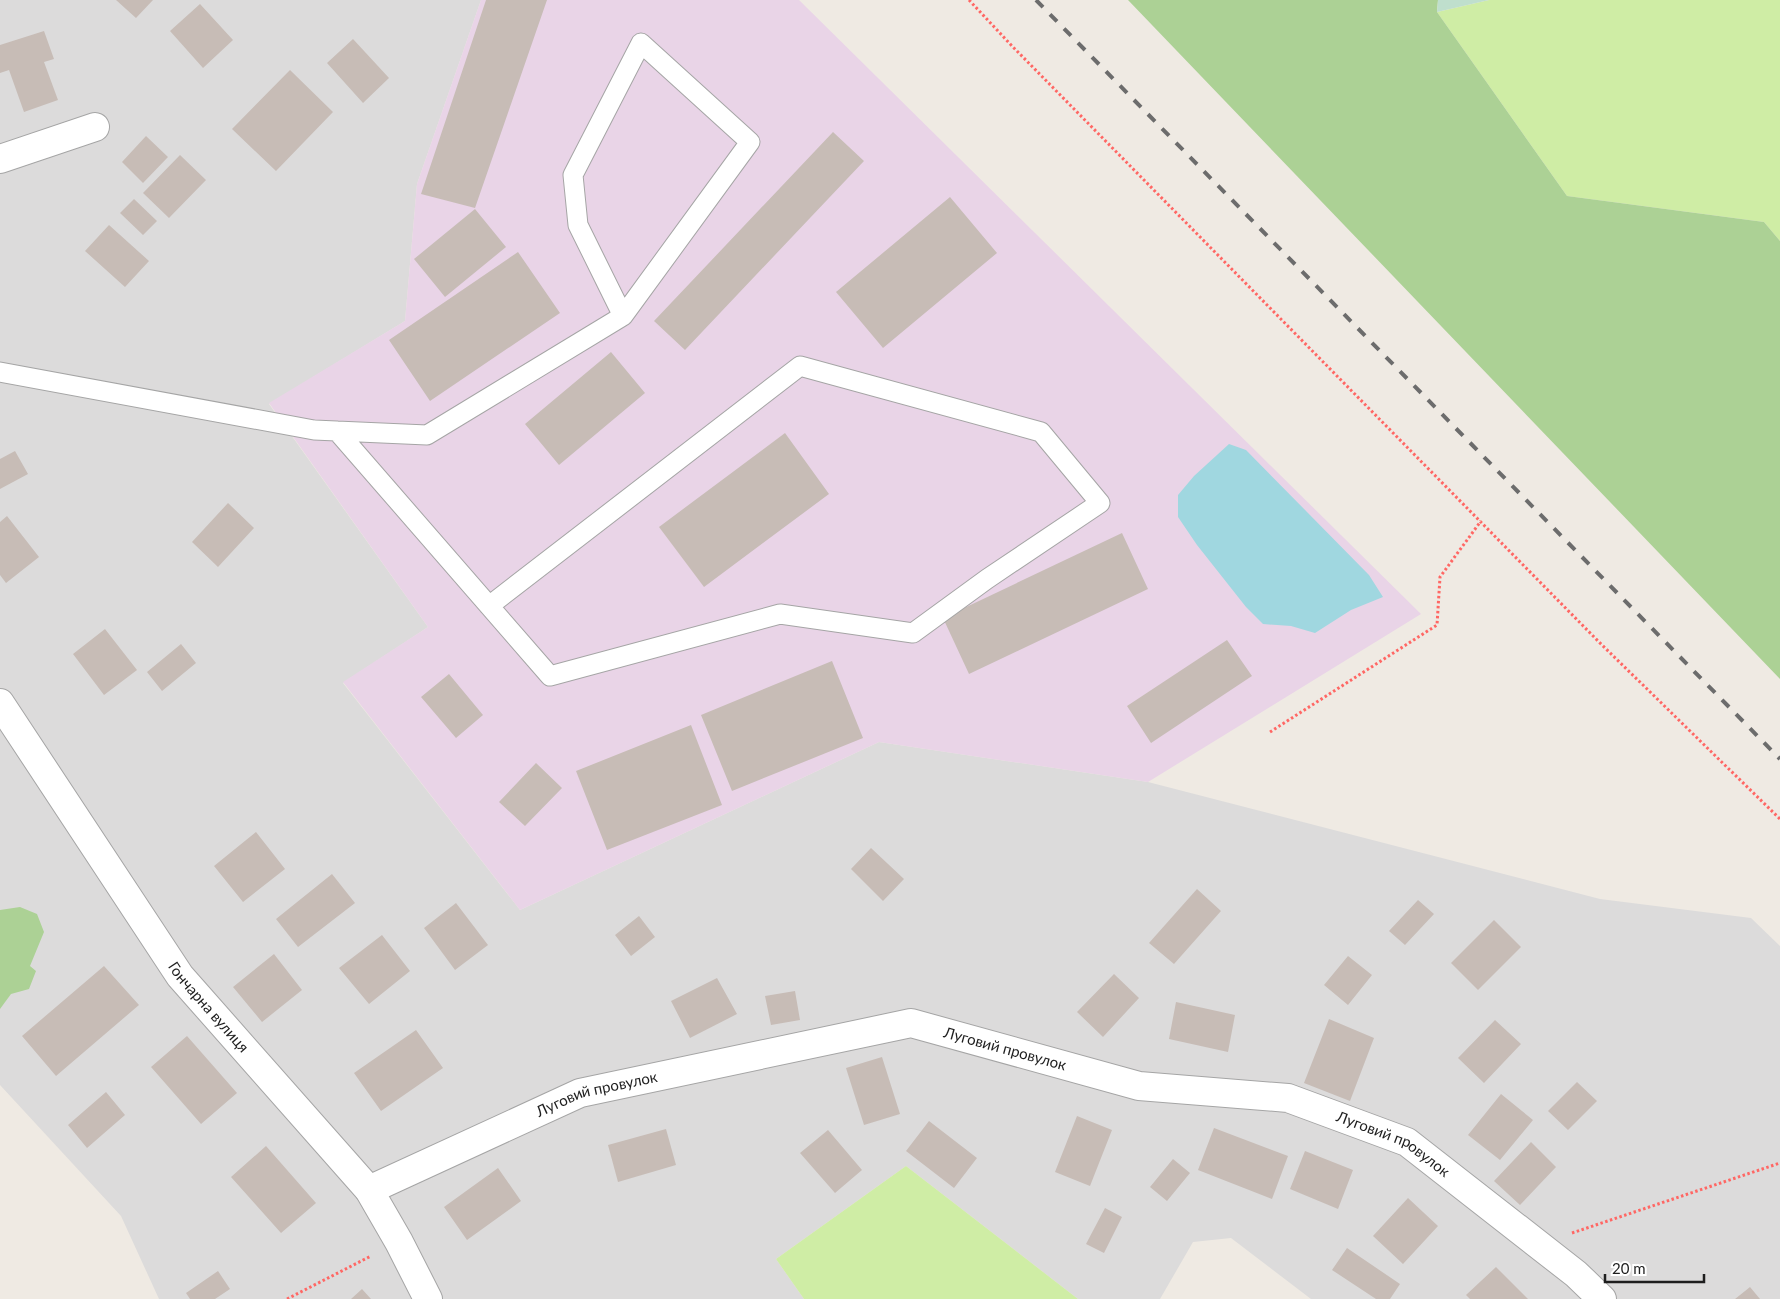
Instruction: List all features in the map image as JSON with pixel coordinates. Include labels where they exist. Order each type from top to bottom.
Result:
[{"type":"street","points":[[0,159],[95,127]]},
{"type":"street","name":"Гончарна вулиця","points":[[0,703],[180,976],[369,1190],[399,1242],[428,1299]]},
{"type":"street","name":"Луговий провулок","points":[[369,1190],[580,1093],[911,1023],[1139,1086],[1288,1098],[1406,1142],[1576,1274],[1602,1299]]},
{"type":"lane","points":[[0,372],[314,430],[427,435],[623,316],[750,142],[642,43],[573,175],[578,225],[623,316]]},
{"type":"lane","points":[[337,431],[489,606],[550,676],[780,614],[913,632],[987,579],[1100,503],[1041,432],[800,366],[489,606]]},
{"type":"path","points":[[969,0],[1012,46],[1599,642],[1780,819]]},
{"type":"path","points":[[1270,732],[1437,625],[1440,578],[1481,521]]},
{"type":"path","points":[[1538,1244],[1780,1163]]},
{"type":"path","points":[[287,1299],[399,1242]]},
{"type":"shaded area","points":[[0,0],[481,0],[417,184],[405,321],[269,404],[428,627],[343,683],[520,910],[879,742],[1148,782],[1600,899],[1751,918],[1780,946],[1780,1299],[1311,1299],[1231,1238],[1193,1242],[1160,1299],[1078,1299],[906,1166],[776,1259],[804,1299],[159,1299],[121,1216],[0,1085]]},
{"type":"shaded area","points":[[481,0],[799,0],[1421,614],[1148,782],[879,742],[520,910],[343,682],[428,627],[269,403],[405,321],[417,184]]},
{"type":"green space","points":[[1128,0],[1438,0],[1437,12],[1567,196],[1764,222],[1780,241],[1780,679]]},
{"type":"green space","points":[[1438,0],[1489,0],[1437,12]]},
{"type":"green space","points":[[1489,0],[1780,0],[1780,241],[1764,222],[1567,196],[1437,12]]},
{"type":"green space","points":[[20,907],[37,914],[44,932],[30,966],[36,971],[29,989],[11,994],[0,1009],[0,910]]},
{"type":"green space","points":[[906,1166],[1078,1299],[804,1299],[776,1259]]},
{"type":"water","points":[[1229,444],[1246,450],[1369,575],[1383,597],[1351,610],[1315,633],[1291,626],[1263,624],[1246,607],[1197,545],[1178,517],[1178,495],[1194,476]]},
{"type":"building","points":[[116,0],[153,0],[136,18]]},
{"type":"building","points":[[486,0],[547,0],[475,208],[421,194]]},
{"type":"building","points":[[200,4],[233,40],[203,68],[170,31]]},
{"type":"building","points":[[44,31],[54,59],[44,62],[58,100],[24,112],[9,70],[0,73],[0,45]]},
{"type":"building","points":[[353,39],[389,78],[363,103],[327,63]]},
{"type":"building","points":[[290,70],[333,112],[276,171],[232,129]]},
{"type":"building","points":[[833,132],[864,161],[685,350],[654,321]]},
{"type":"building","points":[[146,136],[168,157],[143,183],[122,162]]},
{"type":"building","points":[[180,155],[206,180],[169,218],[143,193]]},
{"type":"building","points":[[950,197],[997,253],[883,348],[836,292]]},
{"type":"building","points":[[134,199],[157,221],[143,235],[120,213]]},
{"type":"building","points":[[475,209],[506,247],[445,297],[414,259]]},
{"type":"building","points":[[109,225],[149,261],[125,287],[85,251]]},
{"type":"building","points":[[518,252],[560,313],[430,401],[389,340]]},
{"type":"building","points":[[611,352],[645,393],[559,465],[525,424]]},
{"type":"building","points":[[785,433],[829,494],[704,587],[659,527]]},
{"type":"building","points":[[15,451],[28,474],[0,489],[0,459]]},
{"type":"building","points":[[228,503],[254,528],[218,567],[192,542]]},
{"type":"building","points":[[7,516],[39,557],[6,583],[0,575],[0,522]]},
{"type":"building","points":[[1122,533],[1148,589],[969,674],[943,618]]},
{"type":"building","points":[[105,629],[137,670],[104,695],[73,654]]},
{"type":"building","points":[[1227,640],[1252,676],[1151,743],[1127,706]]},
{"type":"building","points":[[181,644],[196,663],[162,691],[147,672]]},
{"type":"building","points":[[832,661],[863,738],[732,791],[701,715]]},
{"type":"building","points":[[449,674],[483,715],[456,738],[421,697]]},
{"type":"building","points":[[691,725],[722,805],[607,850],[576,771]]},
{"type":"building","points":[[536,763],[562,788],[525,826],[499,802]]},
{"type":"building","points":[[256,832],[285,869],[243,902],[214,866]]},
{"type":"building","points":[[871,848],[904,879],[883,901],[851,869]]},
{"type":"building","points":[[332,874],[355,903],[298,947],[276,919]]},
{"type":"building","points":[[1197,889],[1221,911],[1174,964],[1149,943]]},
{"type":"building","points":[[1418,900],[1434,914],[1405,945],[1389,931]]},
{"type":"building","points":[[456,903],[488,945],[455,970],[424,928]]},
{"type":"building","points":[[639,916],[655,937],[631,956],[615,935]]},
{"type":"building","points":[[1494,920],[1521,947],[1478,990],[1451,963]]},
{"type":"building","points":[[382,935],[410,971],[369,1004],[339,968]]},
{"type":"building","points":[[274,954],[302,990],[262,1022],[233,987]]},
{"type":"building","points":[[1348,956],[1372,975],[1348,1005],[1324,985]]},
{"type":"building","points":[[104,966],[139,1005],[56,1076],[22,1036]]},
{"type":"building","points":[[1114,974],[1139,998],[1103,1037],[1077,1012]]},
{"type":"building","points":[[717,978],[737,1014],[690,1038],[671,1001]]},
{"type":"building","points":[[795,991],[800,1020],[771,1025],[765,996]]},
{"type":"building","points":[[1176,1002],[1235,1015],[1228,1052],[1169,1039]]},
{"type":"building","points":[[1329,1019],[1374,1038],[1350,1101],[1304,1083]]},
{"type":"building","points":[[1495,1020],[1521,1044],[1484,1083],[1458,1058]]},
{"type":"building","points":[[416,1030],[443,1068],[381,1111],[354,1073]]},
{"type":"building","points":[[187,1036],[237,1093],[201,1124],[151,1067]]},
{"type":"building","points":[[882,1057],[900,1114],[864,1125],[846,1068]]},
{"type":"building","points":[[1577,1082],[1597,1101],[1568,1130],[1548,1111]]},
{"type":"building","points":[[106,1092],[125,1115],[87,1148],[68,1125]]},
{"type":"building","points":[[1501,1094],[1533,1120],[1500,1160],[1468,1135]]},
{"type":"building","points":[[1077,1116],[1112,1130],[1090,1186],[1055,1172]]},
{"type":"building","points":[[929,1121],[977,1158],[954,1188],[906,1151]]},
{"type":"building","points":[[1214,1128],[1288,1156],[1272,1199],[1198,1170]]},
{"type":"building","points":[[666,1129],[676,1165],[618,1182],[608,1145]]},
{"type":"building","points":[[828,1130],[862,1170],[835,1193],[800,1153]]},
{"type":"building","points":[[1531,1142],[1556,1167],[1520,1205],[1494,1181]]},
{"type":"building","points":[[266,1146],[316,1203],[281,1233],[231,1177]]},
{"type":"building","points":[[1305,1151],[1353,1170],[1338,1209],[1290,1189]]},
{"type":"building","points":[[1173,1159],[1190,1173],[1167,1201],[1150,1187]]},
{"type":"building","points":[[498,1168],[521,1201],[467,1240],[444,1207]]},
{"type":"building","points":[[1408,1198],[1438,1226],[1403,1264],[1373,1236]]},
{"type":"building","points":[[1105,1208],[1122,1217],[1104,1253],[1086,1244]]},
{"type":"building","points":[[1347,1248],[1400,1284],[1390,1299],[1376,1299],[1332,1270]]},
{"type":"building","points":[[1496,1267],[1528,1299],[1470,1299],[1466,1295]]},
{"type":"building","points":[[218,1271],[230,1289],[215,1299],[190,1299],[186,1293]]},
{"type":"building","points":[[1750,1287],[1760,1299],[1735,1299]]},
{"type":"building","points":[[362,1289],[371,1299],[351,1299]]},
{"type":"railway","points":[[1036,0],[1780,759]]}]
